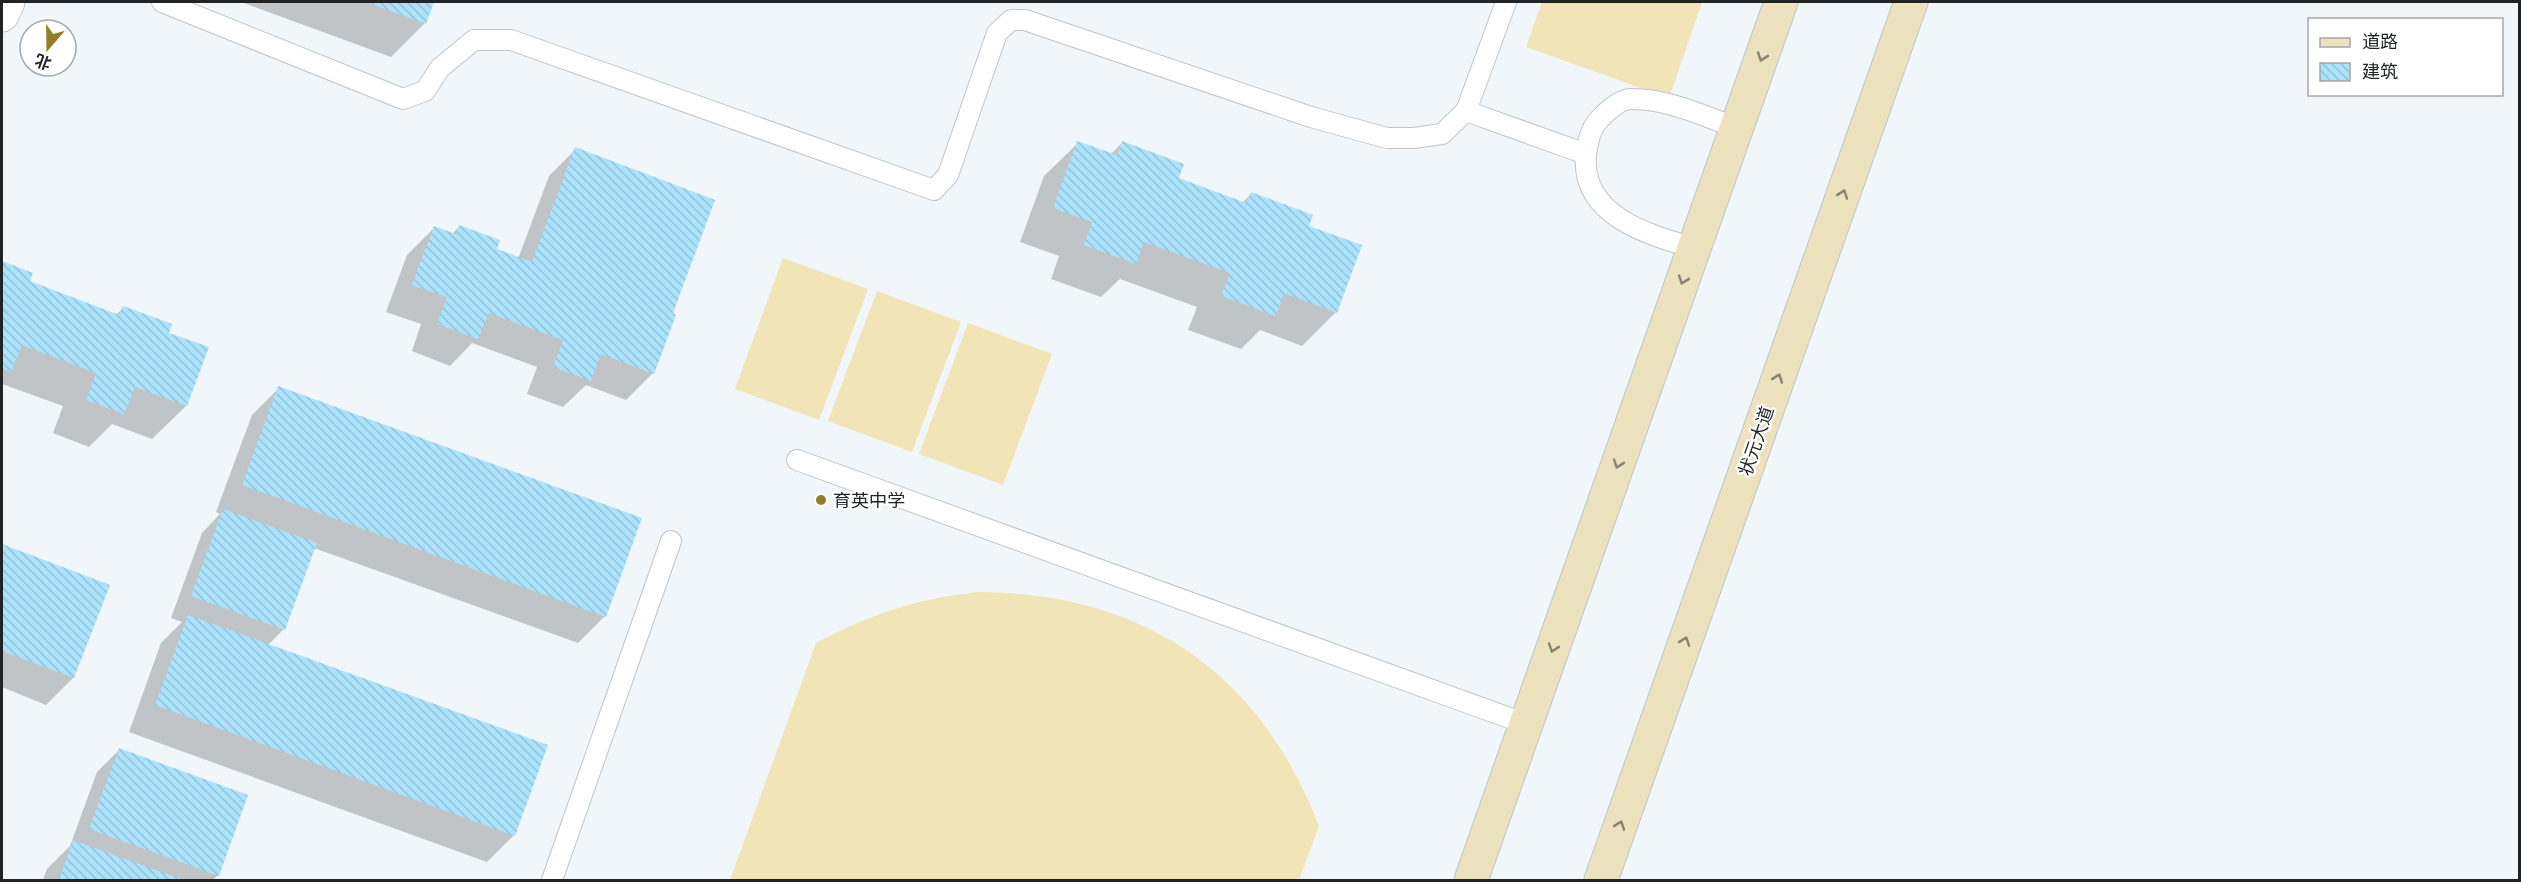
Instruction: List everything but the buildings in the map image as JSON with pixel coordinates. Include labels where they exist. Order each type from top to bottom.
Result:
[{"type":"main road","points":[[1471,880],[1781,2]]},
{"type":"main road","name":"状元大道","points":[[1601,880],[1911,2]]},
{"type":"street","points":[[2,15],[8,2]]},
{"type":"lane","points":[[162,2],[404,99],[425,91],[440,68],[474,40],[511,40],[934,190],[948,175],[997,33],[1011,20],[1025,20],[1311,117],[1387,138],[1414,138],[1442,134],[1466,111],[1506,2]]},
{"type":"lane","points":[[1694,248],[1628,225],[1607,209],[1595,195],[1585,170],[1586,154],[1593,127],[1606,111],[1628,99],[1684,109],[1737,128]]},
{"type":"lane","points":[[1466,111],[1586,154]]},
{"type":"lane","points":[[797,460],[1526,724]]},
{"type":"lane","points":[[552,880],[671,541]]},
{"type":"shaded area","points":[[1542,2],[1702,2],[1669,98],[1526,47]]},
{"type":"shaded area","points":[[783,258],[868,289],[819,420],[735,389]]},
{"type":"shaded area","points":[[877,291],[961,322],[912,452],[828,421]]},
{"type":"shaded area","points":[[968,323],[1052,354],[1003,485],[919,454]]},
{"type":"shaded area","points":[[978,592],[1038,596],[1092,607],[1143,626],[1188,651],[1228,684],[1264,724],[1294,771],[1319,826],[1299,880],[730,880],[816,643],[894,609],[934,599]]},
{"type":"place","name":"育英中学","points":[[821,500]]}]
